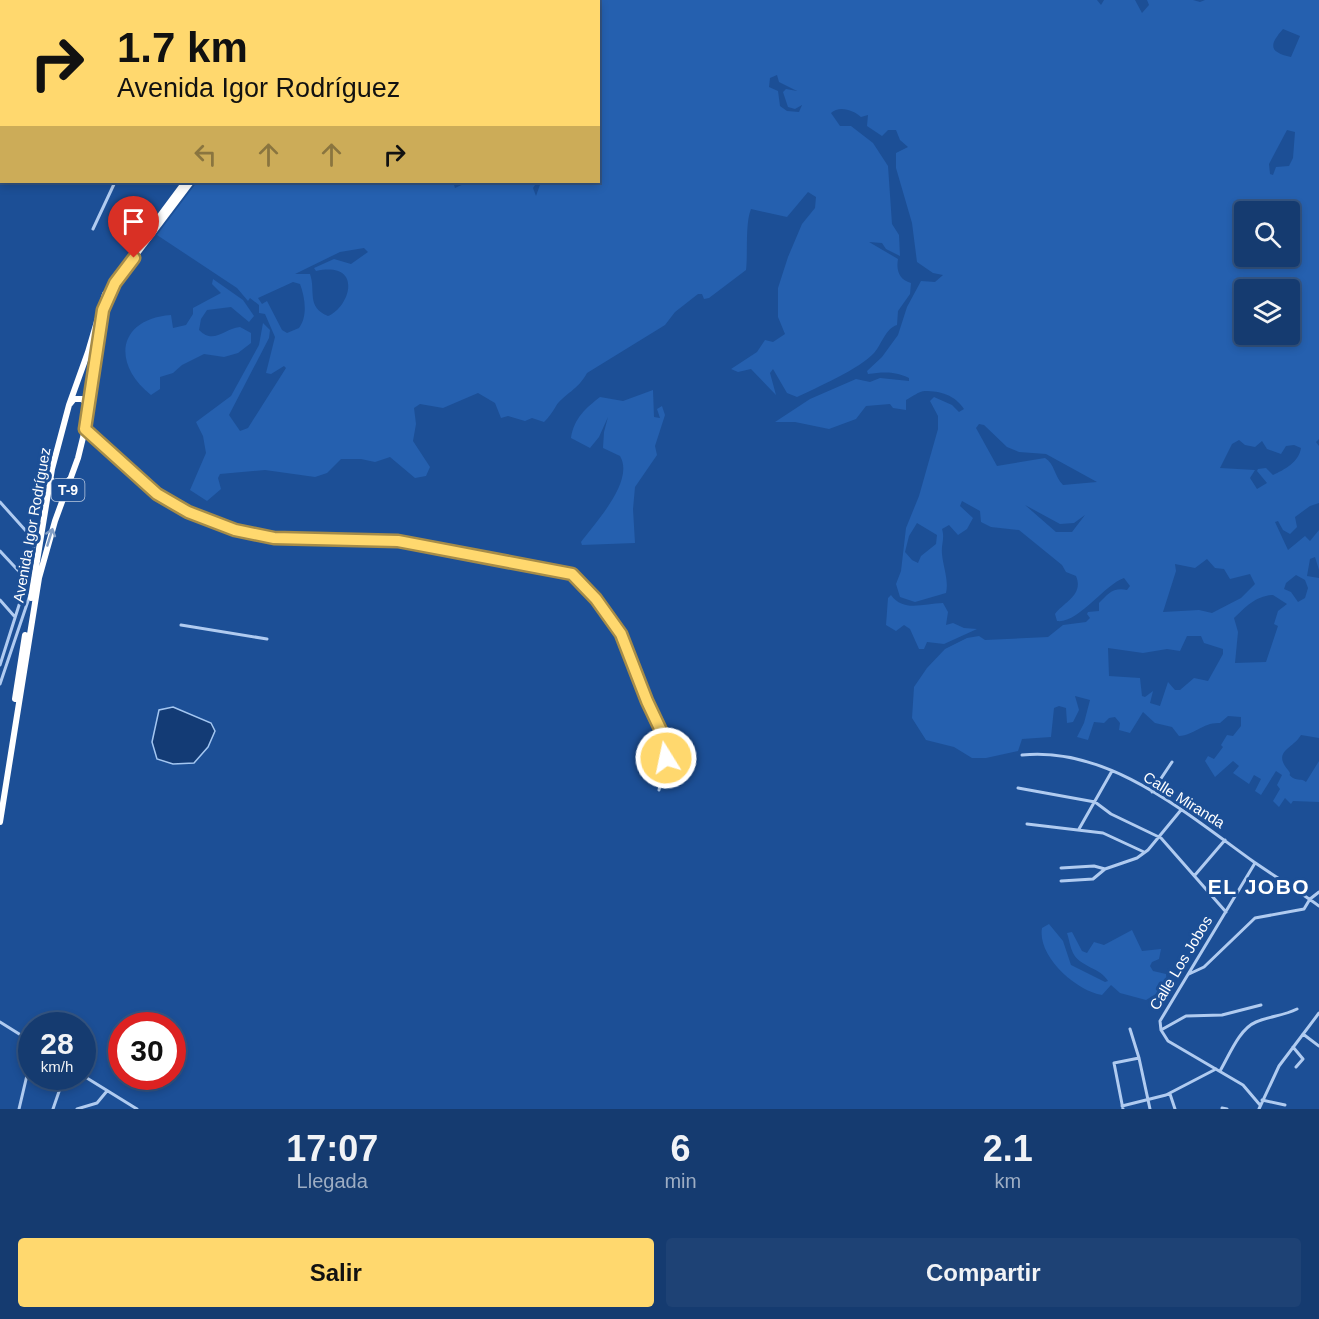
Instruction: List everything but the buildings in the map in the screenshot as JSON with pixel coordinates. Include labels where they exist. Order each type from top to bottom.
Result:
[{"type":"highway","name":"Avenida Igor Rodríguez","points":[[0,795],[50,476],[69,405],[88,352],[103,297],[121,268],[184,183]]},
{"type":"highway","name":"Avenida Igor Rodríguez","points":[[0,822],[39,578],[55,521],[72,476],[89,413],[96,339],[106,301],[120,276],[189,183]]},
{"type":"highway","name":"T-9","points":[[69,405],[77,398],[86,403],[84,432]]},
{"type":"highway","name":"T-9","points":[[50,476],[53,484],[58,488],[65,486],[72,476]]},
{"type":"street","points":[[93,229],[115,183]]},
{"type":"street","points":[[84,432],[164,498],[210,522],[240,531],[274,538],[398,541],[572,574],[596,599],[621,634],[647,701],[664,737],[666,752],[659,790]]},
{"type":"street","points":[[0,502],[35,541],[27,580],[0,665]]},
{"type":"street","points":[[0,551],[27,580]]},
{"type":"street","points":[[0,684],[33,585]]},
{"type":"street","points":[[0,600],[15,617]]},
{"type":"street","points":[[181,625],[267,639]]},
{"type":"street","points":[[0,642],[5,648]]},
{"type":"street","name":"Calle Miranda","points":[[1022,755],[1059,754],[1112,771],[1180,810],[1319,906]]},
{"type":"street","points":[[1152,792],[1172,762]]},
{"type":"street","points":[[1079,829],[1112,771]]},
{"type":"street","points":[[1018,788],[1095,802],[1111,814],[1159,837],[1226,912]]},
{"type":"street","points":[[1061,868],[1118,867],[1144,852],[1180,810]]},
{"type":"street","points":[[1027,824],[1103,833],[1144,852]]},
{"type":"street","points":[[1195,875],[1225,840]]},
{"type":"street","name":"Calle Los Jobos","points":[[1256,862],[1162,1017],[1161,1030],[1168,1041],[1243,1085],[1260,1107]]},
{"type":"street","points":[[1061,881],[1093,879],[1105,869]]},
{"type":"street","points":[[1189,974],[1204,967],[1255,918],[1304,909],[1310,899],[1319,892]]},
{"type":"street","points":[[1161,1030],[1186,1016],[1222,1016],[1261,1005]]},
{"type":"street","points":[[1138,1058],[1114,1063],[1123,1107],[1170,1093],[1218,1070],[1246,1029],[1256,1022],[1283,1016],[1297,1009]]},
{"type":"street","points":[[1260,1107],[1279,1066],[1319,1013]]},
{"type":"street","points":[[0,1022],[18,1033]]},
{"type":"street","points":[[1130,1029],[1150,1109]]},
{"type":"street","points":[[1303,1034],[1319,1046]]},
{"type":"street","points":[[1293,1047],[1303,1059],[1296,1067]]},
{"type":"street","points":[[96,1084],[137,1109]]},
{"type":"street","points":[[19,1109],[23,1090]]},
{"type":"street","points":[[52,1109],[59,1090]]},
{"type":"street","points":[[77,1109],[97,1103],[107,1091]]},
{"type":"street","points":[[1170,1093],[1175,1109]]},
{"type":"street","points":[[1262,1100],[1285,1105]]},
{"type":"street","points":[[97,1103],[98,1109]]},
{"type":"shaded area","points":[[600,0],[1097,0],[1101,5],[1104,0],[1135,0],[1142,13],[1149,5],[1147,0],[1200,2],[1205,0],[1319,0],[1319,439],[1316,442],[1319,446],[1319,503],[1310,506],[1295,517],[1297,527],[1290,534],[1283,530],[1278,521],[1275,522],[1288,550],[1305,536],[1310,541],[1319,530],[1319,570],[1315,557],[1310,559],[1307,576],[1319,578],[1319,738],[1301,735],[1282,758],[1290,775],[1306,782],[1319,761],[1319,802],[1293,801],[1291,804],[1285,798],[1279,807],[1273,801],[1280,789],[1277,785],[1282,775],[1276,771],[1261,795],[1255,791],[1261,779],[1254,775],[1249,784],[1233,773],[1239,766],[1233,761],[1215,777],[1205,761],[1208,756],[1214,759],[1223,747],[1221,745],[1227,735],[1233,736],[1241,726],[1241,717],[1228,716],[1220,723],[1209,724],[1179,736],[1172,727],[1155,723],[1143,712],[1130,733],[1119,730],[1120,723],[1115,717],[1109,718],[1104,723],[1094,722],[1088,740],[1077,737],[1084,723],[1090,700],[1075,696],[1079,710],[1073,722],[1067,723],[1066,708],[1059,706],[1054,708],[1051,737],[1022,739],[1018,751],[986,758],[972,758],[954,747],[926,740],[912,718],[914,687],[927,668],[945,649],[967,638],[979,636],[985,640],[1048,637],[1063,625],[1086,622],[1090,618],[1088,612],[1099,611],[1099,603],[1108,594],[1114,590],[1127,590],[1130,586],[1124,578],[1074,616],[1057,621],[1055,614],[1075,593],[1078,583],[1076,576],[1066,572],[1062,565],[1019,530],[991,527],[981,522],[980,511],[962,501],[960,506],[973,518],[967,529],[958,535],[949,525],[942,529],[946,593],[915,602],[900,597],[896,584],[901,571],[906,528],[919,496],[938,429],[938,416],[930,401],[934,397],[952,405],[959,412],[964,409],[956,400],[947,395],[925,391],[906,400],[906,410],[893,408],[890,404],[866,406],[856,419],[829,429],[795,422],[775,422],[810,399],[856,379],[870,382],[880,378],[909,381],[909,378],[899,374],[868,374],[867,371],[882,357],[898,335],[907,307],[921,281],[935,282],[943,275],[933,273],[917,262],[912,223],[896,168],[896,153],[908,147],[900,140],[896,130],[888,130],[882,136],[867,126],[868,115],[861,117],[854,112],[842,109],[831,113],[840,126],[851,126],[873,143],[888,166],[892,224],[899,235],[900,256],[886,249],[882,243],[869,242],[898,259],[899,274],[911,283],[910,294],[898,311],[897,325],[887,333],[868,359],[849,371],[797,397],[787,393],[773,369],[770,373],[776,395],[751,369],[738,372],[731,369],[757,352],[765,340],[773,342],[785,334],[778,317],[778,288],[802,224],[815,208],[816,197],[808,192],[787,217],[751,209],[747,230],[746,270],[709,298],[704,299],[702,294],[698,294],[675,312],[665,325],[587,373],[579,384],[559,402],[544,422],[532,418],[525,421],[508,416],[501,418],[495,403],[478,393],[443,408],[420,404],[414,408],[416,424],[413,441],[430,467],[426,476],[415,478],[390,457],[375,462],[341,459],[327,473],[315,477],[265,470],[220,474],[218,478],[221,489],[207,501],[190,490],[206,453],[203,436],[196,422],[231,396],[259,345],[263,323],[270,330],[269,338],[229,415],[240,431],[248,428],[286,368],[284,366],[271,374],[266,373],[275,337],[265,314],[259,313],[259,305],[250,298],[248,301],[237,288],[157,235],[196,183],[460,183],[454,185],[455,188],[466,183],[536,183],[533,188],[536,196],[541,183],[600,183]],"holes":[[[1283,29],[1300,36],[1291,57],[1273,48],[1275,40]],[[777,75],[779,82],[797,91],[786,89],[783,92],[788,107],[795,109],[802,105],[799,112],[787,111],[780,106],[778,91],[769,87],[770,78]],[[1287,130],[1295,132],[1293,158],[1289,166],[1276,167],[1273,175],[1270,174],[1269,164]],[[364,248],[368,252],[351,264],[334,259],[314,268],[316,271],[331,270],[341,273],[347,278],[347,295],[336,311],[328,316],[321,312],[314,303],[310,274],[295,274],[340,252]],[[293,282],[300,284],[305,306],[304,318],[299,328],[287,333],[282,330],[267,301],[262,304],[258,298]],[[979,424],[984,425],[1007,447],[1019,452],[1046,454],[1097,482],[1063,485],[1051,463],[1045,458],[997,466],[976,428]],[[1239,440],[1245,445],[1255,447],[1262,441],[1267,449],[1281,454],[1286,446],[1294,445],[1301,448],[1294,461],[1273,475],[1266,468],[1258,469],[1257,471],[1267,483],[1257,489],[1250,478],[1255,470],[1220,468],[1232,444]],[[1025,505],[1060,524],[1074,523],[1085,515],[1072,532],[1056,532]],[[917,523],[937,535],[936,544],[921,556],[918,563],[905,552],[909,536]],[[1207,559],[1215,568],[1224,569],[1230,579],[1250,574],[1255,584],[1241,598],[1212,613],[1199,610],[1163,612],[1176,571],[1175,564],[1195,568]],[[1296,575],[1305,580],[1308,588],[1305,598],[1298,602],[1291,592],[1284,589],[1286,583]],[[1273,595],[1287,604],[1278,611],[1274,624],[1278,626],[1266,662],[1235,663],[1238,632],[1234,618],[1256,600]],[[1187,636],[1201,636],[1204,643],[1223,649],[1223,654],[1208,681],[1194,678],[1180,690],[1175,690],[1168,682],[1160,706],[1150,703],[1153,691],[1145,697],[1142,696],[1140,678],[1109,676],[1108,648],[1143,653],[1167,649],[1180,651]]]},
{"type":"shaded area","points":[[213,279],[243,300],[254,316],[249,322],[231,307],[207,310],[201,319],[199,330],[209,336],[214,336],[240,327],[251,333],[251,343],[238,353],[224,357],[204,354],[182,365],[173,373],[160,377],[160,389],[151,395],[138,383],[130,370],[126,357],[126,344],[131,334],[140,325],[153,318],[171,315],[173,328],[186,325],[193,314],[193,308],[221,293],[212,284]]},
{"type":"shaded area","points":[[653,390],[654,417],[660,418],[657,409],[662,406],[665,415],[655,446],[657,455],[635,487],[633,509],[635,543],[582,545],[581,542],[618,489],[623,466],[620,456],[603,448],[608,417],[599,437],[590,448],[571,438],[575,425],[585,410],[600,397],[623,401]]},
{"type":"shaded area","points":[[891,595],[896,601],[908,605],[943,603],[948,612],[946,625],[953,623],[964,628],[977,629],[944,644],[927,642],[924,649],[919,649],[910,629],[904,625],[896,631],[886,625],[888,598]]},
{"type":"shaded area","points":[[173,707],[211,723],[215,731],[208,747],[194,763],[173,764],[157,759],[152,742],[159,710]]},
{"type":"shaded area","points":[[1049,924],[1063,941],[1071,965],[1105,982],[1108,981],[1101,973],[1076,958],[1067,933],[1072,932],[1082,951],[1087,953],[1094,942],[1104,945],[1132,930],[1142,951],[1161,949],[1159,959],[1152,962],[1150,966],[1153,971],[1166,974],[1167,987],[1146,1000],[1120,993],[1111,985],[1102,995],[1081,987],[1060,971],[1046,950],[1042,939],[1042,928]]},
{"type":"district","name":"EL JOBO","points":[[1259,887]]},
{"type":"route","points":[[134,258],[115,283],[103,310],[96,339],[93,384],[85,429],[157,494],[188,512],[235,530],[274,538],[356,542],[398,541],[572,574],[596,599],[621,634],[647,701],[664,737],[667,746],[666,758]]}]
